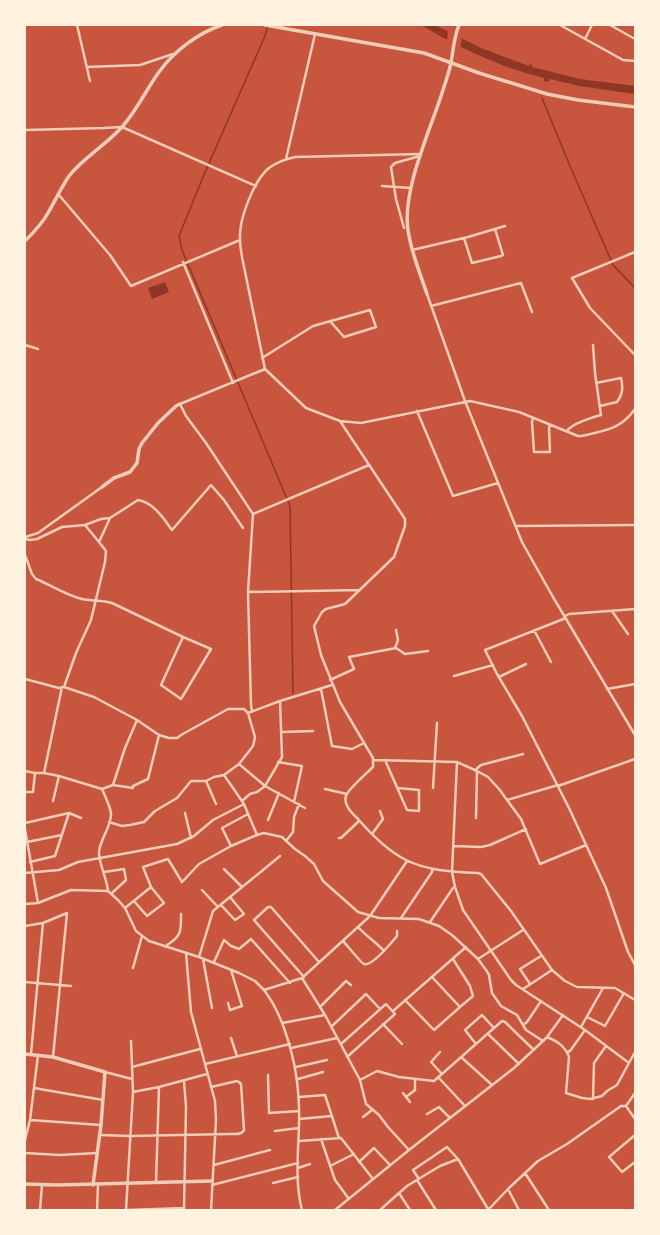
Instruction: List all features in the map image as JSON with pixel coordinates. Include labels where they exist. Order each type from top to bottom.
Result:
[{"type":"street","points":[[77,25],[90,81]]},
{"type":"street","points":[[25,241],[42,223],[69,177],[122,127],[159,72],[176,54],[196,37],[220,25]]},
{"type":"street","points":[[265,25],[424,53],[498,80],[547,94],[635,108]]},
{"type":"street","points":[[560,25],[623,60],[635,61]]},
{"type":"street","points":[[585,39],[592,25]]},
{"type":"street","points":[[610,25],[635,39]]},
{"type":"street","points":[[459,27],[444,89],[411,188],[407,212],[407,228],[412,250],[426,294],[465,401],[515,526],[530,556],[565,617],[635,735]]},
{"type":"street","points":[[286,159],[315,34]]},
{"type":"street","points":[[87,67],[140,65],[176,54]]},
{"type":"street","points":[[25,130],[122,127],[256,186]]},
{"type":"street","points":[[421,155],[385,154],[286,159],[270,167],[264,173],[256,186],[244,214],[240,240],[265,369],[306,408],[340,421],[361,423],[470,401],[506,409],[534,418],[578,436],[606,431],[621,424],[635,409]]},
{"type":"street","points":[[404,228],[390,167],[395,163],[421,155]]},
{"type":"street","points":[[382,186],[411,188]]},
{"type":"street","points":[[58,195],[110,254],[131,286],[191,259],[240,240]]},
{"type":"street","points":[[412,250],[464,238],[504,226]]},
{"type":"street","points":[[464,238],[472,263],[501,256],[503,255],[495,229]]},
{"type":"street","points":[[635,252],[572,278],[590,308],[635,355]]},
{"type":"street","points":[[184,262],[234,382]]},
{"type":"street","points":[[431,306],[521,283],[532,312]]},
{"type":"street","points":[[262,358],[313,326],[330,321],[370,310],[376,327],[344,337],[330,321]]},
{"type":"street","points":[[25,345],[38,349]]},
{"type":"street","points":[[567,431],[569,427],[601,415],[596,383],[593,345]]},
{"type":"street","points":[[25,538],[38,533],[114,478],[130,472],[137,463],[139,449],[144,439],[161,420],[180,404],[265,369]]},
{"type":"street","points":[[596,383],[621,378],[621,397],[617,402],[600,406]]},
{"type":"street","points":[[180,404],[186,416],[254,514],[248,592],[252,711]]},
{"type":"street","points":[[417,411],[453,496],[498,483]]},
{"type":"street","points":[[534,418],[532,422],[534,452],[550,452],[550,425]]},
{"type":"street","points":[[340,421],[404,516],[405,526],[394,557],[345,604],[332,607],[322,612],[314,626],[321,655],[343,710],[372,756],[373,760],[372,767],[347,794],[345,801],[347,807],[372,834],[407,861],[452,872],[481,874],[511,911],[541,956],[552,970],[565,981],[577,987],[615,988],[635,1000]]},
{"type":"street","points":[[254,514],[369,465]]},
{"type":"street","points":[[25,538],[30,540],[37,539],[62,527],[85,525],[101,519],[110,518],[136,501],[147,503],[156,510],[172,530],[211,485],[224,500],[243,528]]},
{"type":"street","points":[[99,542],[110,518]]},
{"type":"street","points":[[44,772],[63,687],[76,653],[87,630],[95,606],[105,562],[106,551],[85,525]]},
{"type":"street","points":[[515,526],[635,525]]},
{"type":"street","points":[[25,555],[32,574],[36,578],[80,598],[93,601],[103,600],[112,603],[211,649],[181,699],[161,685],[183,637]]},
{"type":"street","points":[[248,592],[360,590]]},
{"type":"street","points":[[635,609],[568,614],[565,617],[485,650],[558,785],[606,888],[628,952],[635,964]]},
{"type":"street","points":[[612,611],[628,634]]},
{"type":"street","points":[[395,648],[398,640],[396,630]]},
{"type":"street","points":[[534,630],[550,662]]},
{"type":"street","points":[[330,680],[354,669],[349,657],[395,648],[405,654],[428,651]]},
{"type":"street","points":[[499,677],[526,664]]},
{"type":"street","points":[[454,676],[493,665]]},
{"type":"street","points":[[25,679],[59,688],[63,687],[94,697],[137,720],[159,735],[177,738],[206,723],[228,709],[244,709],[248,713],[255,737],[253,746],[239,764],[224,775],[214,777],[206,781],[191,781],[179,796],[155,811],[144,822],[130,826],[122,826],[109,822]]},
{"type":"street","points":[[607,689],[635,684]]},
{"type":"street","points":[[248,713],[280,701],[332,685]]},
{"type":"street","points":[[321,689],[332,746],[352,749],[364,743]]},
{"type":"street","points":[[25,873],[59,870],[78,862],[177,844],[191,838],[213,820],[243,803],[250,794],[257,792],[265,786],[282,757],[280,701]]},
{"type":"street","points":[[113,785],[125,748],[137,720]]},
{"type":"street","points":[[434,788],[437,723]]},
{"type":"street","points":[[281,732],[313,731]]},
{"type":"street","points":[[25,772],[44,772],[102,789],[113,785],[133,788],[133,786],[148,779],[159,735]]},
{"type":"street","points":[[476,770],[481,766],[523,754]]},
{"type":"street","points":[[507,800],[558,785],[635,759]]},
{"type":"street","points":[[373,760],[457,762],[488,777],[522,819],[540,864],[586,845]]},
{"type":"street","points":[[385,760],[407,810],[418,811],[420,790],[398,788]]},
{"type":"street","points":[[278,762],[302,766],[294,802]]},
{"type":"street","points":[[457,762],[452,872],[455,887],[463,910],[512,980],[523,989],[586,1030],[629,1063]]},
{"type":"street","points":[[239,764],[265,786],[305,808]]},
{"type":"street","points":[[476,770],[476,818]]},
{"type":"street","points":[[25,792],[33,792],[35,773]]},
{"type":"street","points":[[224,775],[243,803],[257,835]]},
{"type":"street","points":[[53,801],[59,776]]},
{"type":"street","points":[[206,781],[216,804]]},
{"type":"street","points":[[102,789],[111,813],[99,850],[108,891]]},
{"type":"street","points":[[325,789],[347,794]]},
{"type":"street","points":[[268,820],[279,793]]},
{"type":"street","points":[[286,841],[293,832],[294,817],[299,804]]},
{"type":"street","points":[[372,834],[383,819],[380,811]]},
{"type":"street","points":[[25,822],[69,813],[80,818]]},
{"type":"street","points":[[30,862],[56,856],[69,813]]},
{"type":"street","points":[[185,813],[191,838]]},
{"type":"street","points":[[232,846],[222,828],[248,814]]},
{"type":"street","points":[[339,838],[341,838],[359,821]]},
{"type":"street","points":[[25,829],[38,903]]},
{"type":"street","points":[[453,846],[481,847],[490,845],[526,829]]},
{"type":"street","points":[[134,901],[147,916],[164,903],[151,887],[143,867],[168,860],[182,882],[199,864],[232,846],[264,833],[274,835],[286,841],[306,856],[314,864],[326,884],[358,912],[379,918],[420,919],[439,926],[466,947],[478,959],[489,975],[492,993],[501,1006],[517,1015],[528,1032],[543,1041]]},
{"type":"street","points":[[27,842],[62,835]]},
{"type":"street","points":[[198,957],[213,911],[280,856]]},
{"type":"street","points":[[264,990],[303,978],[370,916],[407,861]]},
{"type":"street","points":[[401,918],[432,872],[432,868]]},
{"type":"street","points":[[104,872],[124,869],[126,880],[112,894]]},
{"type":"street","points":[[224,869],[242,887]]},
{"type":"street","points":[[125,908],[151,887]]},
{"type":"street","points":[[430,922],[455,887]]},
{"type":"street","points":[[25,904],[38,903],[71,890],[108,891],[125,908],[136,931],[149,941],[203,958],[231,969],[255,981],[264,990],[271,999],[282,1023],[290,1044],[296,1067],[300,1111],[298,1177],[299,1198],[302,1210]]},
{"type":"street","points":[[202,890],[235,920],[244,914],[230,897]]},
{"type":"street","points":[[319,962],[271,907],[268,907],[254,920],[303,978],[360,1080],[366,1104],[379,1115],[409,1150]]},
{"type":"street","points":[[25,926],[43,923],[67,913],[53,1057]]},
{"type":"street","points":[[166,947],[178,937],[181,932],[181,914]]},
{"type":"street","points":[[30,1054],[43,923]]},
{"type":"street","points":[[358,927],[367,937],[384,951]]},
{"type":"street","points":[[478,959],[523,930]]},
{"type":"street","points":[[343,941],[363,964],[371,962],[384,951],[397,936],[397,931]]},
{"type":"street","points":[[133,968],[142,936]]},
{"type":"street","points":[[214,962],[224,940],[231,946],[238,949],[251,939],[290,983]]},
{"type":"street","points":[[393,1011],[466,947]]},
{"type":"street","points":[[186,953],[191,1012],[215,1101],[216,1120],[211,1210]]},
{"type":"street","points":[[530,984],[520,969],[541,956]]},
{"type":"street","points":[[203,958],[212,1008]]},
{"type":"street","points":[[406,1000],[434,1030],[473,996],[470,986],[453,959]]},
{"type":"street","points":[[228,1003],[230,1010],[242,1006],[231,969]]},
{"type":"street","points":[[523,989],[552,970]]},
{"type":"street","points":[[432,977],[460,1007]]},
{"type":"street","points":[[320,1008],[346,981],[351,985]]},
{"type":"street","points":[[25,982],[71,986]]},
{"type":"street","points":[[581,1027],[603,987]]},
{"type":"street","points":[[587,1017],[605,1026],[624,993]]},
{"type":"street","points":[[331,1027],[366,994],[380,1009]]},
{"type":"street","points":[[523,1025],[528,1022],[541,1001]]},
{"type":"street","points":[[341,1044],[386,1004],[395,1014],[347,1057]]},
{"type":"street","points":[[282,1023],[324,1015]]},
{"type":"street","points":[[476,1044],[465,1030],[476,1020],[482,1015],[494,1028]]},
{"type":"street","points":[[335,1210],[519,1064],[547,1037],[563,1015]]},
{"type":"street","points":[[360,1080],[377,1071],[415,1080],[431,1081],[442,1074],[502,1021],[505,1022],[534,1050]]},
{"type":"street","points":[[383,1024],[402,1044]]},
{"type":"street","points":[[567,1052],[570,1051],[586,1030]]},
{"type":"street","points":[[488,1034],[519,1064]]},
{"type":"street","points":[[547,1037],[559,1042],[567,1052],[566,1093],[582,1098],[593,1099],[602,1096],[607,1090],[617,1085],[635,1052]]},
{"type":"street","points":[[231,1038],[237,1056]]},
{"type":"street","points":[[291,1048],[337,1038]]},
{"type":"street","points":[[131,1041],[133,1092],[127,1210],[184,1209],[186,1134],[184,1081]]},
{"type":"street","points":[[205,1064],[290,1044]]},
{"type":"street","points":[[593,1099],[594,1063],[606,1046]]},
{"type":"street","points":[[132,1068],[200,1049]]},
{"type":"street","points":[[440,1052],[431,1062],[442,1074]]},
{"type":"street","points":[[25,1054],[38,1054],[53,1057],[132,1079]]},
{"type":"street","points":[[25,1140],[26,1127],[30,1120],[38,1054]]},
{"type":"street","points":[[461,1057],[492,1085]]},
{"type":"street","points":[[296,1067],[327,1060]]},
{"type":"street","points":[[93,1184],[101,1125],[105,1072]]},
{"type":"street","points":[[298,1079],[323,1072]]},
{"type":"street","points":[[133,1092],[184,1081],[207,1074]]},
{"type":"street","points":[[268,1075],[269,1113],[300,1111]]},
{"type":"street","points":[[438,1077],[465,1106]]},
{"type":"street","points":[[406,1097],[415,1090],[415,1080]]},
{"type":"street","points":[[99,1135],[130,1136],[230,1134],[243,1132],[240,1084],[236,1081],[211,1087]]},
{"type":"street","points":[[156,1183],[159,1087]]},
{"type":"street","points":[[34,1088],[103,1100]]},
{"type":"street","points":[[436,1210],[413,1170],[447,1147],[458,1159],[488,1210],[538,1161],[567,1144],[619,1107],[626,1106],[635,1093]]},
{"type":"street","points":[[403,1094],[410,1102]]},
{"type":"street","points":[[299,1097],[325,1095],[339,1138]]},
{"type":"street","points":[[626,1106],[635,1119]]},
{"type":"street","points":[[428,1114],[439,1108],[450,1118]]},
{"type":"street","points":[[363,1117],[372,1110]]},
{"type":"street","points":[[300,1119],[332,1116]]},
{"type":"street","points":[[30,1120],[101,1125]]},
{"type":"street","points":[[275,1131],[299,1128]]},
{"type":"street","points":[[635,1135],[609,1157],[622,1172],[635,1162]]},
{"type":"street","points":[[299,1141],[341,1138],[373,1179]]},
{"type":"street","points":[[321,1139],[335,1180],[349,1199]]},
{"type":"street","points":[[359,1162],[374,1148],[390,1165]]},
{"type":"street","points":[[214,1165],[270,1150]]},
{"type":"street","points":[[25,1153],[60,1156],[96,1154]]},
{"type":"street","points":[[330,1166],[354,1154]]},
{"type":"street","points":[[380,1210],[399,1192],[440,1166],[458,1159]]},
{"type":"street","points":[[25,1184],[212,1183],[298,1163]]},
{"type":"street","points":[[298,1168],[310,1164]]},
{"type":"street","points":[[525,1173],[549,1210]]},
{"type":"street","points":[[273,1183],[298,1177]]},
{"type":"street","points":[[97,1210],[98,1184]]},
{"type":"street","points":[[40,1210],[42,1185]]},
{"type":"street","points":[[508,1189],[519,1210]]},
{"type":"street","points":[[399,1192],[410,1210]]},
{"type":"shaded area","points":[[421,25],[435,25],[481,48],[529,66],[530,64],[532,67],[580,79],[635,86],[635,94],[579,86],[550,79],[548,82],[544,81],[544,78],[528,74],[480,56]]},
{"type":"shaded area","points":[[165,282],[169,292],[152,299],[148,288]]},
{"type":"pier","points":[[448,30],[462,37],[460,49],[447,42]]},
{"type":"waterway","points":[[268,25],[265,36],[203,177],[179,236],[182,250],[290,506],[293,693]]},
{"type":"waterway","points":[[542,98],[613,265],[635,288]]}]
